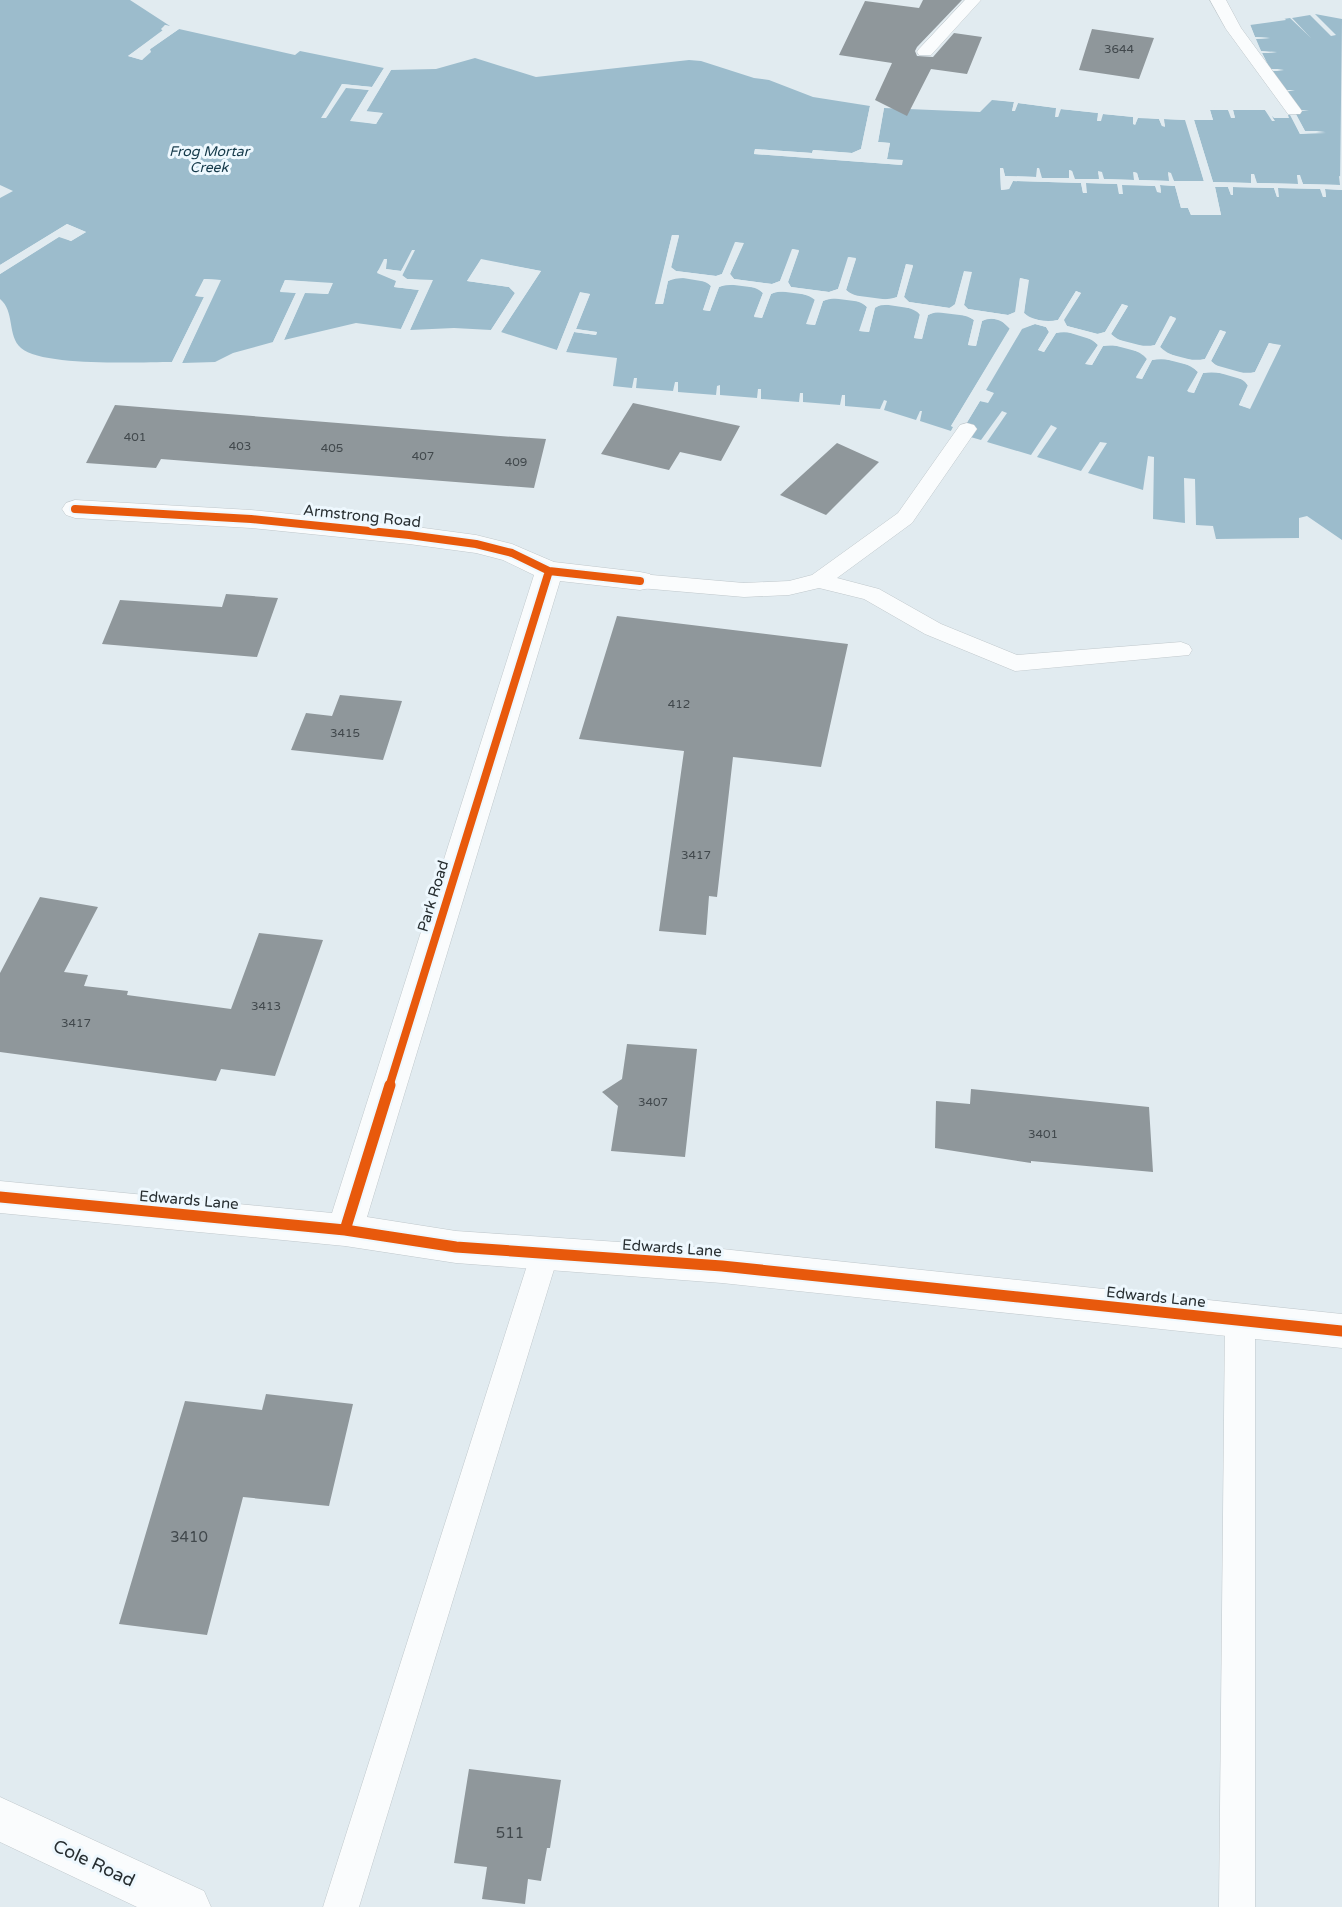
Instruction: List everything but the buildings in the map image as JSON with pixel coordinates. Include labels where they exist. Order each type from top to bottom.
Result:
[{"type":"street","name":"Armstrong Road","points":[[75,509],[251,519],[431,538],[476,544],[512,553],[549,571],[640,581]]},
{"type":"street","name":"Park Road","points":[[345,1230],[549,571]]},
{"type":"street","name":"Edwards Lane","points":[[0,1197],[345,1230],[456,1247],[722,1266],[1342,1331]]},
{"type":"street","name":"Cole Road","points":[[0,1819],[188,1907]]},
{"type":"lane","points":[[924,52],[973,0]]},
{"type":"lane","points":[[1218,0],[1234,29],[1294,111]]},
{"type":"lane","points":[[640,581],[744,590],[789,588],[819,581],[905,518],[967,429]]},
{"type":"lane","points":[[819,581],[871,594],[933,629],[1015,663],[1181,650]]},
{"type":"lane","points":[[341,1907],[545,1253]]},
{"type":"lane","points":[[1237,1907],[1240,1321]]},
{"type":"water","name":"Frog Mortar Creek","points":[[0,0],[130,0],[170,26],[165,25],[163,30],[128,56],[142,60],[149,50],[179,29],[295,55],[300,51],[384,68],[372,87],[342,84],[326,118],[345,87],[369,90],[351,120],[376,124],[382,113],[366,112],[391,70],[436,69],[475,58],[536,77],[689,60],[701,61],[754,78],[769,80],[813,97],[870,106],[861,149],[852,153],[755,149],[754,154],[902,165],[887,159],[890,143],[878,142],[884,108],[980,112],[992,100],[1014,102],[1012,111],[1018,103],[1056,108],[1058,117],[1060,109],[1099,113],[1097,121],[1103,114],[1134,117],[1135,125],[1138,117],[1159,119],[1162,126],[1165,126],[1163,119],[1186,120],[1204,182],[1174,181],[1168,173],[1170,181],[1139,180],[1137,173],[1134,172],[1134,180],[1104,179],[1098,172],[1100,179],[1074,179],[1072,171],[1069,170],[1070,178],[1041,178],[1039,168],[1037,177],[1005,176],[1003,168],[1000,168],[1001,190],[1009,189],[1013,181],[1081,183],[1083,193],[1086,193],[1086,183],[1118,184],[1119,194],[1122,194],[1122,184],[1155,186],[1161,192],[1160,185],[1175,186],[1181,208],[1188,208],[1191,215],[1221,215],[1215,187],[1228,187],[1231,195],[1232,187],[1274,188],[1277,197],[1278,188],[1321,189],[1323,197],[1326,197],[1325,189],[1342,190],[1342,540],[1307,516],[1299,518],[1299,538],[1216,539],[1213,526],[1196,525],[1195,479],[1184,478],[1185,523],[1153,519],[1154,457],[1148,456],[1143,490],[1088,473],[1107,443],[1100,442],[1081,471],[1037,457],[1057,428],[1051,425],[1031,455],[987,442],[1007,413],[1002,411],[981,440],[960,434],[980,401],[988,402],[993,393],[985,390],[1022,328],[1035,324],[1046,327],[1049,332],[1038,350],[1044,352],[1056,333],[1066,332],[1089,338],[1098,345],[1086,364],[1092,365],[1103,346],[1120,346],[1143,355],[1147,359],[1136,377],[1142,379],[1152,360],[1170,360],[1189,365],[1198,372],[1188,392],[1194,393],[1203,373],[1214,372],[1234,376],[1248,385],[1239,405],[1249,408],[1280,346],[1269,343],[1255,372],[1231,371],[1211,361],[1226,332],[1220,330],[1205,359],[1181,358],[1169,354],[1160,347],[1176,319],[1171,316],[1155,345],[1132,344],[1111,334],[1128,306],[1122,304],[1105,332],[1098,334],[1067,326],[1063,320],[1081,293],[1076,291],[1058,320],[1036,319],[1024,313],[1028,280],[1020,278],[1016,312],[1008,315],[968,309],[964,305],[971,272],[964,272],[955,305],[949,308],[909,302],[904,297],[913,266],[906,264],[897,297],[870,299],[856,296],[846,290],[856,259],[848,257],[838,289],[829,292],[791,287],[788,282],[799,251],[793,249],[780,281],[772,284],[734,279],[730,274],[743,244],[736,242],[722,274],[716,276],[676,271],[671,268],[679,236],[672,235],[656,303],[663,304],[668,281],[690,278],[711,286],[703,310],[710,311],[719,287],[735,285],[748,286],[763,293],[754,316],[762,318],[771,294],[788,292],[800,293],[815,300],[807,324],[815,325],[823,301],[840,298],[858,302],[867,307],[860,331],[869,332],[875,307],[886,305],[905,307],[920,314],[914,338],[922,339],[928,315],[939,312],[964,315],[974,320],[968,345],[976,346],[982,321],[994,319],[1004,323],[1010,328],[951,426],[954,427],[951,431],[920,421],[922,411],[916,420],[884,410],[887,401],[884,400],[880,409],[845,406],[845,395],[842,395],[840,405],[803,402],[803,393],[800,393],[799,402],[761,399],[761,389],[758,389],[757,398],[720,395],[720,385],[717,386],[716,395],[678,392],[678,382],[675,382],[673,391],[636,388],[637,378],[634,378],[632,388],[613,386],[617,358],[566,352],[574,332],[596,335],[597,332],[576,329],[590,294],[580,293],[557,350],[501,332],[541,271],[481,260],[467,281],[509,287],[515,293],[491,330],[454,328],[410,330],[432,281],[407,279],[402,275],[414,250],[401,271],[385,269],[387,260],[377,272],[397,281],[394,287],[419,290],[401,329],[356,323],[284,340],[305,292],[328,294],[332,284],[285,280],[280,291],[296,293],[273,342],[233,353],[215,362],[182,363],[220,280],[204,279],[196,296],[204,297],[172,362],[70,361],[33,354],[21,348],[14,337],[8,310],[0,299],[0,274],[60,236],[71,241],[86,232],[67,224],[0,265],[0,198],[13,191],[0,185]]},
{"type":"water","points":[[1315,14],[1342,19],[1340,185],[1303,184],[1299,175],[1297,175],[1299,184],[1256,183],[1254,174],[1251,175],[1251,183],[1213,182],[1194,120],[1213,120],[1210,110],[1228,110],[1235,118],[1233,110],[1265,110],[1274,121],[1272,116],[1289,118],[1288,115],[1290,115],[1300,134],[1325,131],[1305,131],[1271,71],[1284,71],[1270,69],[1262,53],[1277,53],[1261,51],[1255,39],[1270,38],[1255,37],[1250,24],[1290,18],[1311,38],[1292,18],[1310,15],[1331,36],[1336,35]]},
{"type":"pier","points":[[1284,18],[1286,20],[1250,25],[1255,37],[1270,38],[1256,39],[1261,51],[1277,52],[1262,53],[1270,69],[1284,69],[1271,71],[1280,90],[1295,90],[1285,92],[1293,110],[1309,110],[1295,112],[1305,131],[1326,133],[1300,134],[1247,25],[1248,22]]},
{"type":"pier","points":[[165,25],[172,27],[166,28],[165,33],[134,55],[141,56],[147,52],[147,48],[170,29],[179,29],[150,49],[151,52],[142,60],[128,56],[163,31],[161,29]]},
{"type":"pier","points":[[384,68],[386,70],[355,118],[375,120],[378,116],[365,114],[363,111],[388,69],[391,70],[366,111],[383,113],[376,124],[350,121],[369,90],[346,88],[326,118],[321,118],[342,84],[372,87]]},
{"type":"pier","points":[[992,97],[1136,115],[1187,117],[1207,181],[1204,185],[1178,184],[1183,205],[1190,205],[1193,212],[1218,212],[1212,185],[1191,120],[1193,117],[1209,117],[1207,110],[1209,107],[1266,108],[1275,121],[1272,121],[1265,110],[1233,110],[1235,118],[1231,118],[1228,110],[1210,110],[1213,120],[1194,120],[1213,182],[1251,183],[1251,174],[1254,174],[1257,183],[1298,184],[1297,175],[1300,175],[1303,184],[1340,185],[1339,176],[1342,177],[1342,190],[1325,189],[1326,197],[1323,197],[1320,189],[1278,188],[1279,197],[1277,197],[1274,188],[1233,187],[1233,195],[1231,195],[1228,187],[1215,187],[1221,215],[1191,215],[1188,208],[1181,208],[1175,186],[1160,185],[1161,193],[1157,192],[1155,186],[1122,185],[1123,194],[1119,194],[1117,184],[1086,183],[1087,193],[1083,193],[1081,183],[1013,181],[1009,189],[1001,190],[1000,168],[1003,168],[1005,176],[1036,177],[1037,168],[1039,168],[1042,178],[1069,178],[1069,170],[1072,171],[1075,179],[1099,179],[1098,171],[1102,172],[1104,179],[1134,180],[1133,172],[1137,173],[1139,180],[1169,181],[1168,172],[1171,173],[1174,181],[1204,181],[1185,120],[1164,119],[1165,127],[1159,119],[1138,118],[1135,125],[1133,117],[1103,114],[1101,121],[1097,121],[1098,113],[1061,109],[1058,117],[1055,117],[1056,108],[1018,103],[1015,111],[1012,111],[1014,102],[988,99]]},
{"type":"pier","points":[[870,106],[872,107],[863,151],[853,156],[816,153],[815,155],[885,161],[886,146],[877,145],[875,142],[881,107],[884,108],[878,142],[890,143],[887,159],[903,160],[902,165],[754,154],[755,149],[852,153],[861,149]]},
{"type":"pier","points":[[67,224],[86,232],[71,241],[59,237],[0,274],[0,270],[58,234],[71,238],[80,232],[67,227],[0,268],[0,265]]},
{"type":"pier","points":[[672,235],[679,235],[671,267],[676,271],[716,276],[722,274],[735,242],[744,243],[730,274],[734,279],[772,284],[780,281],[792,249],[799,250],[788,282],[791,287],[829,292],[838,289],[849,257],[856,258],[846,290],[852,295],[890,300],[897,297],[906,264],[913,265],[904,297],[909,302],[950,308],[955,304],[964,271],[972,272],[964,305],[968,309],[1008,315],[1015,312],[1020,278],[1029,280],[1024,313],[1029,318],[1048,322],[1058,320],[1076,291],[1081,293],[1064,320],[1067,326],[1097,334],[1105,332],[1122,304],[1128,306],[1111,334],[1116,339],[1147,347],[1155,345],[1170,316],[1176,318],[1160,347],[1165,353],[1196,361],[1205,359],[1220,330],[1226,332],[1211,361],[1215,365],[1247,374],[1255,372],[1269,343],[1281,345],[1250,409],[1239,405],[1248,386],[1244,380],[1213,371],[1203,373],[1194,393],[1187,391],[1198,372],[1192,366],[1161,358],[1152,360],[1142,379],[1136,378],[1147,359],[1143,353],[1113,345],[1103,346],[1092,365],[1085,364],[1098,345],[1093,340],[1064,331],[1056,333],[1044,352],[1038,350],[1049,332],[1046,327],[1035,324],[1022,329],[986,390],[994,393],[988,403],[980,401],[960,434],[957,433],[978,399],[987,399],[989,395],[983,393],[983,389],[1020,327],[1034,322],[1021,314],[1025,282],[1022,282],[1018,314],[1008,318],[1003,317],[1013,330],[954,432],[951,431],[953,427],[951,426],[1010,329],[1001,320],[988,318],[982,321],[976,346],[968,345],[974,320],[968,316],[935,312],[928,315],[922,339],[914,338],[920,315],[915,309],[882,304],[875,308],[869,332],[859,331],[867,307],[862,302],[831,298],[823,301],[815,325],[806,324],[815,299],[809,295],[778,291],[771,294],[762,318],[754,317],[763,293],[758,288],[726,284],[719,287],[710,311],[703,310],[711,286],[707,282],[677,277],[668,281],[663,304],[655,304]],"holes":[[[675,238],[668,267],[676,274],[666,279],[659,301]],[[737,245],[739,246],[727,276],[733,281],[756,285],[727,281],[716,285],[707,308],[713,284],[708,279],[682,275],[716,279],[724,277]],[[795,253],[785,282],[790,290],[778,288],[768,292],[758,315],[765,291],[759,285],[771,287],[783,283]],[[1124,307],[1108,333],[1114,341],[1146,350],[1157,348],[1164,355],[1183,360],[1161,355],[1150,358],[1144,351],[1113,342],[1101,344],[1094,337],[1078,332],[1098,337],[1106,335]],[[1271,346],[1276,347],[1248,405],[1243,403],[1251,386],[1245,377],[1257,375]],[[1208,360],[1213,368],[1201,371],[1196,364]]]},
{"type":"pier","points":[[412,250],[415,250],[402,276],[407,279],[433,280],[410,330],[407,329],[428,283],[406,282],[400,274],[385,272],[383,268],[381,271],[399,279],[398,284],[422,289],[404,329],[401,329],[419,290],[394,287],[396,281],[377,273],[384,259],[387,259],[386,269],[401,271]]},
{"type":"pier","points":[[481,259],[541,271],[501,332],[498,331],[536,273],[482,263],[472,279],[510,284],[518,292],[494,331],[491,330],[515,293],[509,287],[467,281]]},
{"type":"pier","points":[[204,279],[221,280],[182,363],[179,362],[216,282],[206,282],[200,293],[206,294],[207,298],[176,362],[172,362],[204,297],[195,296]]},
{"type":"pier","points":[[285,280],[333,283],[328,294],[305,293],[284,340],[281,340],[303,290],[326,291],[328,286],[287,283],[284,289],[297,290],[299,293],[277,341],[273,342],[296,293],[280,292]]},
{"type":"pier","points":[[580,292],[590,294],[576,329],[597,332],[596,335],[574,332],[566,352],[563,351],[586,296],[582,296],[560,350],[557,350]]},
{"type":"cycle path","points":[[75,509],[251,519],[409,535],[476,544],[512,553],[549,571],[640,581]]},
{"type":"cycle path","points":[[345,1230],[549,571]]},
{"type":"cycle path","points":[[0,1197],[345,1230],[456,1247],[722,1266],[1342,1331]]}]
